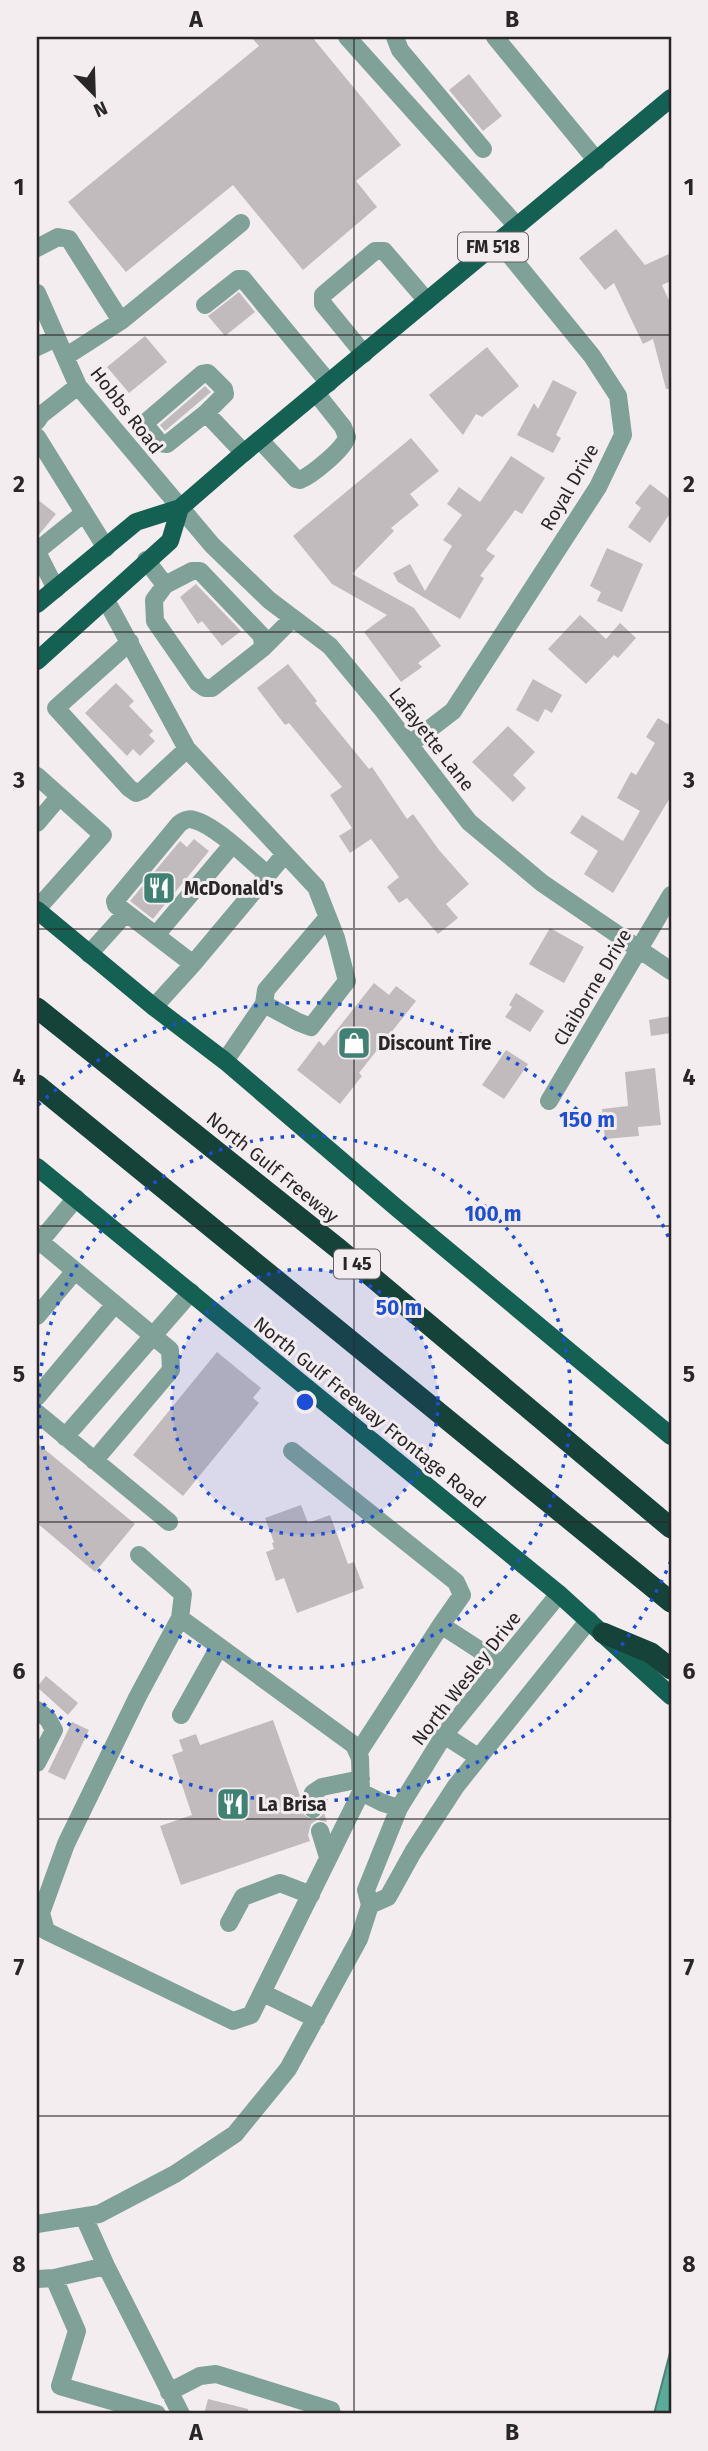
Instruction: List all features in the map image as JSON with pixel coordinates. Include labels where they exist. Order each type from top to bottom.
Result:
[{"type":"highway","name":"North Gulf Freeway","points":[[37,1008],[340,1250],[671,1528]]},
{"type":"highway","points":[[37,1085],[671,1602]]},
{"type":"highway","points":[[596,1626],[651,1653],[671,1670]]},
{"type":"main road","name":"FM 518","points":[[37,604],[136,522],[180,508],[671,98]]},
{"type":"main road","points":[[37,662],[170,541],[180,508]]},
{"type":"main road","points":[[37,910],[154,1007],[225,1061],[408,1218],[671,1436]]},
{"type":"main road","name":"North Gulf Freeway Frontage Road","points":[[37,1167],[559,1594],[671,1696]]},
{"type":"street","points":[[347,37],[517,226]]},
{"type":"street","points":[[395,37],[400,50],[483,149]]},
{"type":"street","points":[[495,37],[597,160]]},
{"type":"street","points":[[65,357],[121,321],[241,223]]},
{"type":"street","points":[[37,248],[58,237],[69,239],[121,321]]},
{"type":"street","name":"Royal Drive","points":[[410,744],[453,711],[598,486],[623,435],[618,396],[592,356],[499,242]]},
{"type":"street","points":[[364,354],[323,304],[323,295],[375,251],[384,251],[427,301]]},
{"type":"street","points":[[205,305],[238,279],[243,279],[323,388],[347,437],[344,445],[300,480],[296,479],[260,440]]},
{"type":"street","name":"Hobbs Road","points":[[37,293],[78,386],[180,508]]},
{"type":"street","points":[[37,347],[56,338]]},
{"type":"street","points":[[208,373],[224,389],[225,394],[206,413],[167,444],[160,443],[146,426],[146,422],[202,374],[208,373]]},
{"type":"street","points":[[37,421],[78,386]]},
{"type":"street","points":[[206,413],[243,453]]},
{"type":"street","points":[[133,453],[153,436]]},
{"type":"street","points":[[37,437],[106,548]]},
{"type":"street","name":"Lafayette Lane","points":[[180,508],[269,600],[330,646],[469,822],[542,883],[671,971]]},
{"type":"street","points":[[56,589],[37,552],[85,513]]},
{"type":"street","points":[[146,560],[165,585]]},
{"type":"street","points":[[262,648],[262,636],[200,571],[192,571],[165,585],[154,600],[155,621],[198,683],[205,688],[212,688],[262,648],[293,618]]},
{"type":"street","points":[[222,593],[240,572]]},
{"type":"street","points":[[37,574],[56,589]]},
{"type":"street","points":[[106,600],[187,749],[316,887],[337,938],[347,981],[311,1027],[298,1023],[264,1004]]},
{"type":"street","points":[[130,642],[56,708],[136,793],[143,790],[187,749]]},
{"type":"street","points":[[37,776],[103,835],[37,910]]},
{"type":"street","points":[[37,823],[59,797]]},
{"type":"street","points":[[193,964],[116,905],[116,901],[184,820],[193,819],[210,827],[268,875]]},
{"type":"street","points":[[156,935],[232,845]]},
{"type":"street","points":[[154,1007],[285,854]]},
{"type":"street","name":"Claiborne Drive","points":[[549,1101],[671,895]]},
{"type":"street","points":[[89,954],[126,913]]},
{"type":"street","points":[[225,1061],[264,1004],[267,990],[328,917]]},
{"type":"street","points":[[76,1198],[38,1242],[170,1350],[171,1370],[94,1461]]},
{"type":"street","points":[[37,1317],[75,1271]]},
{"type":"street","points":[[65,1437],[191,1292]]},
{"type":"street","points":[[37,1397],[115,1304]]},
{"type":"street","points":[[37,1413],[169,1522]]},
{"type":"street","points":[[292,1451],[456,1582],[462,1595],[358,1753]]},
{"type":"street","points":[[139,1555],[183,1594],[180,1618],[138,1696],[66,1844],[41,1913],[47,1931],[233,2021],[251,2015],[311,1895],[360,1785],[360,1758],[354,1745],[180,1618]]},
{"type":"street","name":"North Wesley Drive","points":[[37,2224],[99,2214],[175,2174],[235,2134],[288,2069],[359,1939],[370,1905],[366,1889],[399,1808],[444,1735],[559,1594]]},
{"type":"street","points":[[441,1625],[501,1664]]},
{"type":"street","points":[[370,1905],[388,1897],[413,1852],[478,1757],[596,1626]]},
{"type":"street","points":[[181,1715],[219,1647]]},
{"type":"street","points":[[37,1710],[48,1719],[54,1730],[37,1763]]},
{"type":"street","points":[[444,1735],[478,1757]]},
{"type":"street","points":[[313,1809],[310,1801],[313,1793],[322,1787],[360,1785],[383,1804],[399,1808]]},
{"type":"street","points":[[320,1830],[328,1857]]},
{"type":"street","points":[[229,1923],[243,1897],[280,1883],[311,1895]]},
{"type":"street","points":[[263,1993],[316,2019]]},
{"type":"street","points":[[84,2217],[181,2414]]},
{"type":"street","points":[[106,2266],[45,2279],[77,2331],[60,2386],[157,2414]]},
{"type":"street","points":[[169,2392],[200,2376],[216,2374],[331,2410],[332,2414]]},
{"type":"shaded area","points":[[671,2349],[671,2414],[654,2414]]},
{"type":"building","points":[[251,37],[312,37],[401,145],[356,181],[377,207],[303,270],[233,185],[126,272],[68,202],[259,46]]},
{"type":"building","points":[[469,74],[502,116],[483,131],[449,90]]},
{"type":"building","points":[[616,229],[645,265],[671,253],[671,281],[662,285],[671,305],[671,389],[666,389],[653,339],[643,344],[614,283],[605,290],[579,258]]},
{"type":"building","points":[[239,292],[255,312],[225,336],[208,316]]},
{"type":"building","points":[[145,336],[167,362],[129,393],[107,367]]},
{"type":"building","points":[[487,347],[519,386],[482,417],[476,414],[463,435],[429,395]]},
{"type":"building","points":[[553,380],[577,392],[556,435],[561,438],[553,453],[517,435],[534,403],[538,409]]},
{"type":"building","points":[[205,386],[211,392],[165,431],[160,425]]},
{"type":"building","points":[[411,438],[439,471],[410,494],[419,505],[391,528],[394,531],[352,574],[414,608],[441,646],[418,663],[422,667],[401,682],[364,632],[387,615],[332,584],[293,536]]},
{"type":"building","points":[[511,456],[545,478],[522,514],[515,510],[486,550],[495,556],[480,576],[484,578],[460,619],[398,582],[393,573],[410,564],[425,591],[452,546],[443,540],[462,515],[447,504],[459,487],[480,502]]},
{"type":"building","points":[[650,484],[671,500],[671,512],[650,543],[628,527],[641,508],[635,503]]},
{"type":"building","points":[[37,499],[56,514],[37,537]]},
{"type":"building","points":[[607,548],[643,564],[622,612],[597,601],[601,592],[590,586]]},
{"type":"building","points":[[196,584],[241,631],[222,646],[202,621],[198,624],[180,597]]},
{"type":"building","points":[[580,615],[606,639],[620,623],[636,638],[618,658],[614,655],[586,684],[548,649]]},
{"type":"building","points":[[288,664],[317,701],[315,703],[369,769],[372,767],[407,819],[413,814],[439,850],[469,884],[446,904],[458,918],[438,934],[407,898],[399,903],[387,887],[399,877],[371,839],[350,853],[339,836],[352,828],[330,795],[342,787],[289,723],[285,725],[257,688]]},
{"type":"building","points":[[533,679],[562,695],[552,713],[545,709],[538,722],[516,710]]},
{"type":"building","points":[[116,683],[134,701],[129,706],[153,731],[149,735],[155,741],[140,756],[133,749],[127,756],[85,713]]},
{"type":"building","points":[[658,718],[671,726],[671,796],[613,893],[584,874],[598,851],[570,833],[582,815],[623,841],[640,811],[617,798],[631,772],[636,775],[655,743],[646,737]]},
{"type":"building","points":[[508,726],[535,752],[513,775],[526,788],[513,802],[472,762]]},
{"type":"building","name":"McDonald's","points":[[194,839],[209,851],[153,919],[130,901],[180,841],[187,847]]},
{"type":"building","points":[[550,928],[584,947],[564,983],[529,964]]},
{"type":"building","name":"Discount Tire","points":[[374,983],[389,995],[396,986],[416,1001],[359,1073],[362,1076],[340,1104],[297,1070],[319,1041],[324,1046]]},
{"type":"building","points":[[516,993],[544,1011],[530,1032],[505,1017],[512,1007],[509,1005]]},
{"type":"building","points":[[671,1016],[671,1033],[651,1036],[649,1020]]},
{"type":"building","points":[[506,1050],[528,1064],[504,1099],[482,1085]]},
{"type":"building","points":[[655,1068],[661,1125],[638,1127],[639,1136],[605,1139],[602,1109],[628,1106],[625,1072]]},
{"type":"building","points":[[217,1352],[261,1388],[253,1398],[259,1403],[183,1496],[133,1455]]},
{"type":"building","points":[[37,1443],[135,1524],[95,1572],[37,1523]]},
{"type":"building","points":[[301,1505],[308,1523],[330,1515],[348,1564],[354,1562],[364,1588],[297,1613],[284,1578],[276,1581],[266,1552],[274,1549],[274,1542],[265,1518]]},
{"type":"building","points":[[46,1676],[78,1703],[68,1715],[37,1687]]},
{"type":"building","points":[[273,1720],[300,1796],[302,1813],[312,1820],[318,1819],[324,1813],[327,1822],[317,1820],[311,1824],[308,1835],[310,1841],[181,1885],[160,1826],[192,1815],[172,1755],[183,1751],[179,1740],[196,1734],[200,1745]]},
{"type":"building","points":[[72,1722],[89,1730],[65,1780],[48,1772]]},
{"type":"building","points":[[208,2399],[248,2409],[248,2414],[204,2414]]},
{"type":"place","name":"McDonald's","points":[[159,888]]},
{"type":"place","name":"Discount Tire","points":[[354,1043]]},
{"type":"place","name":"La Brisa","points":[[233,1804]]}]
